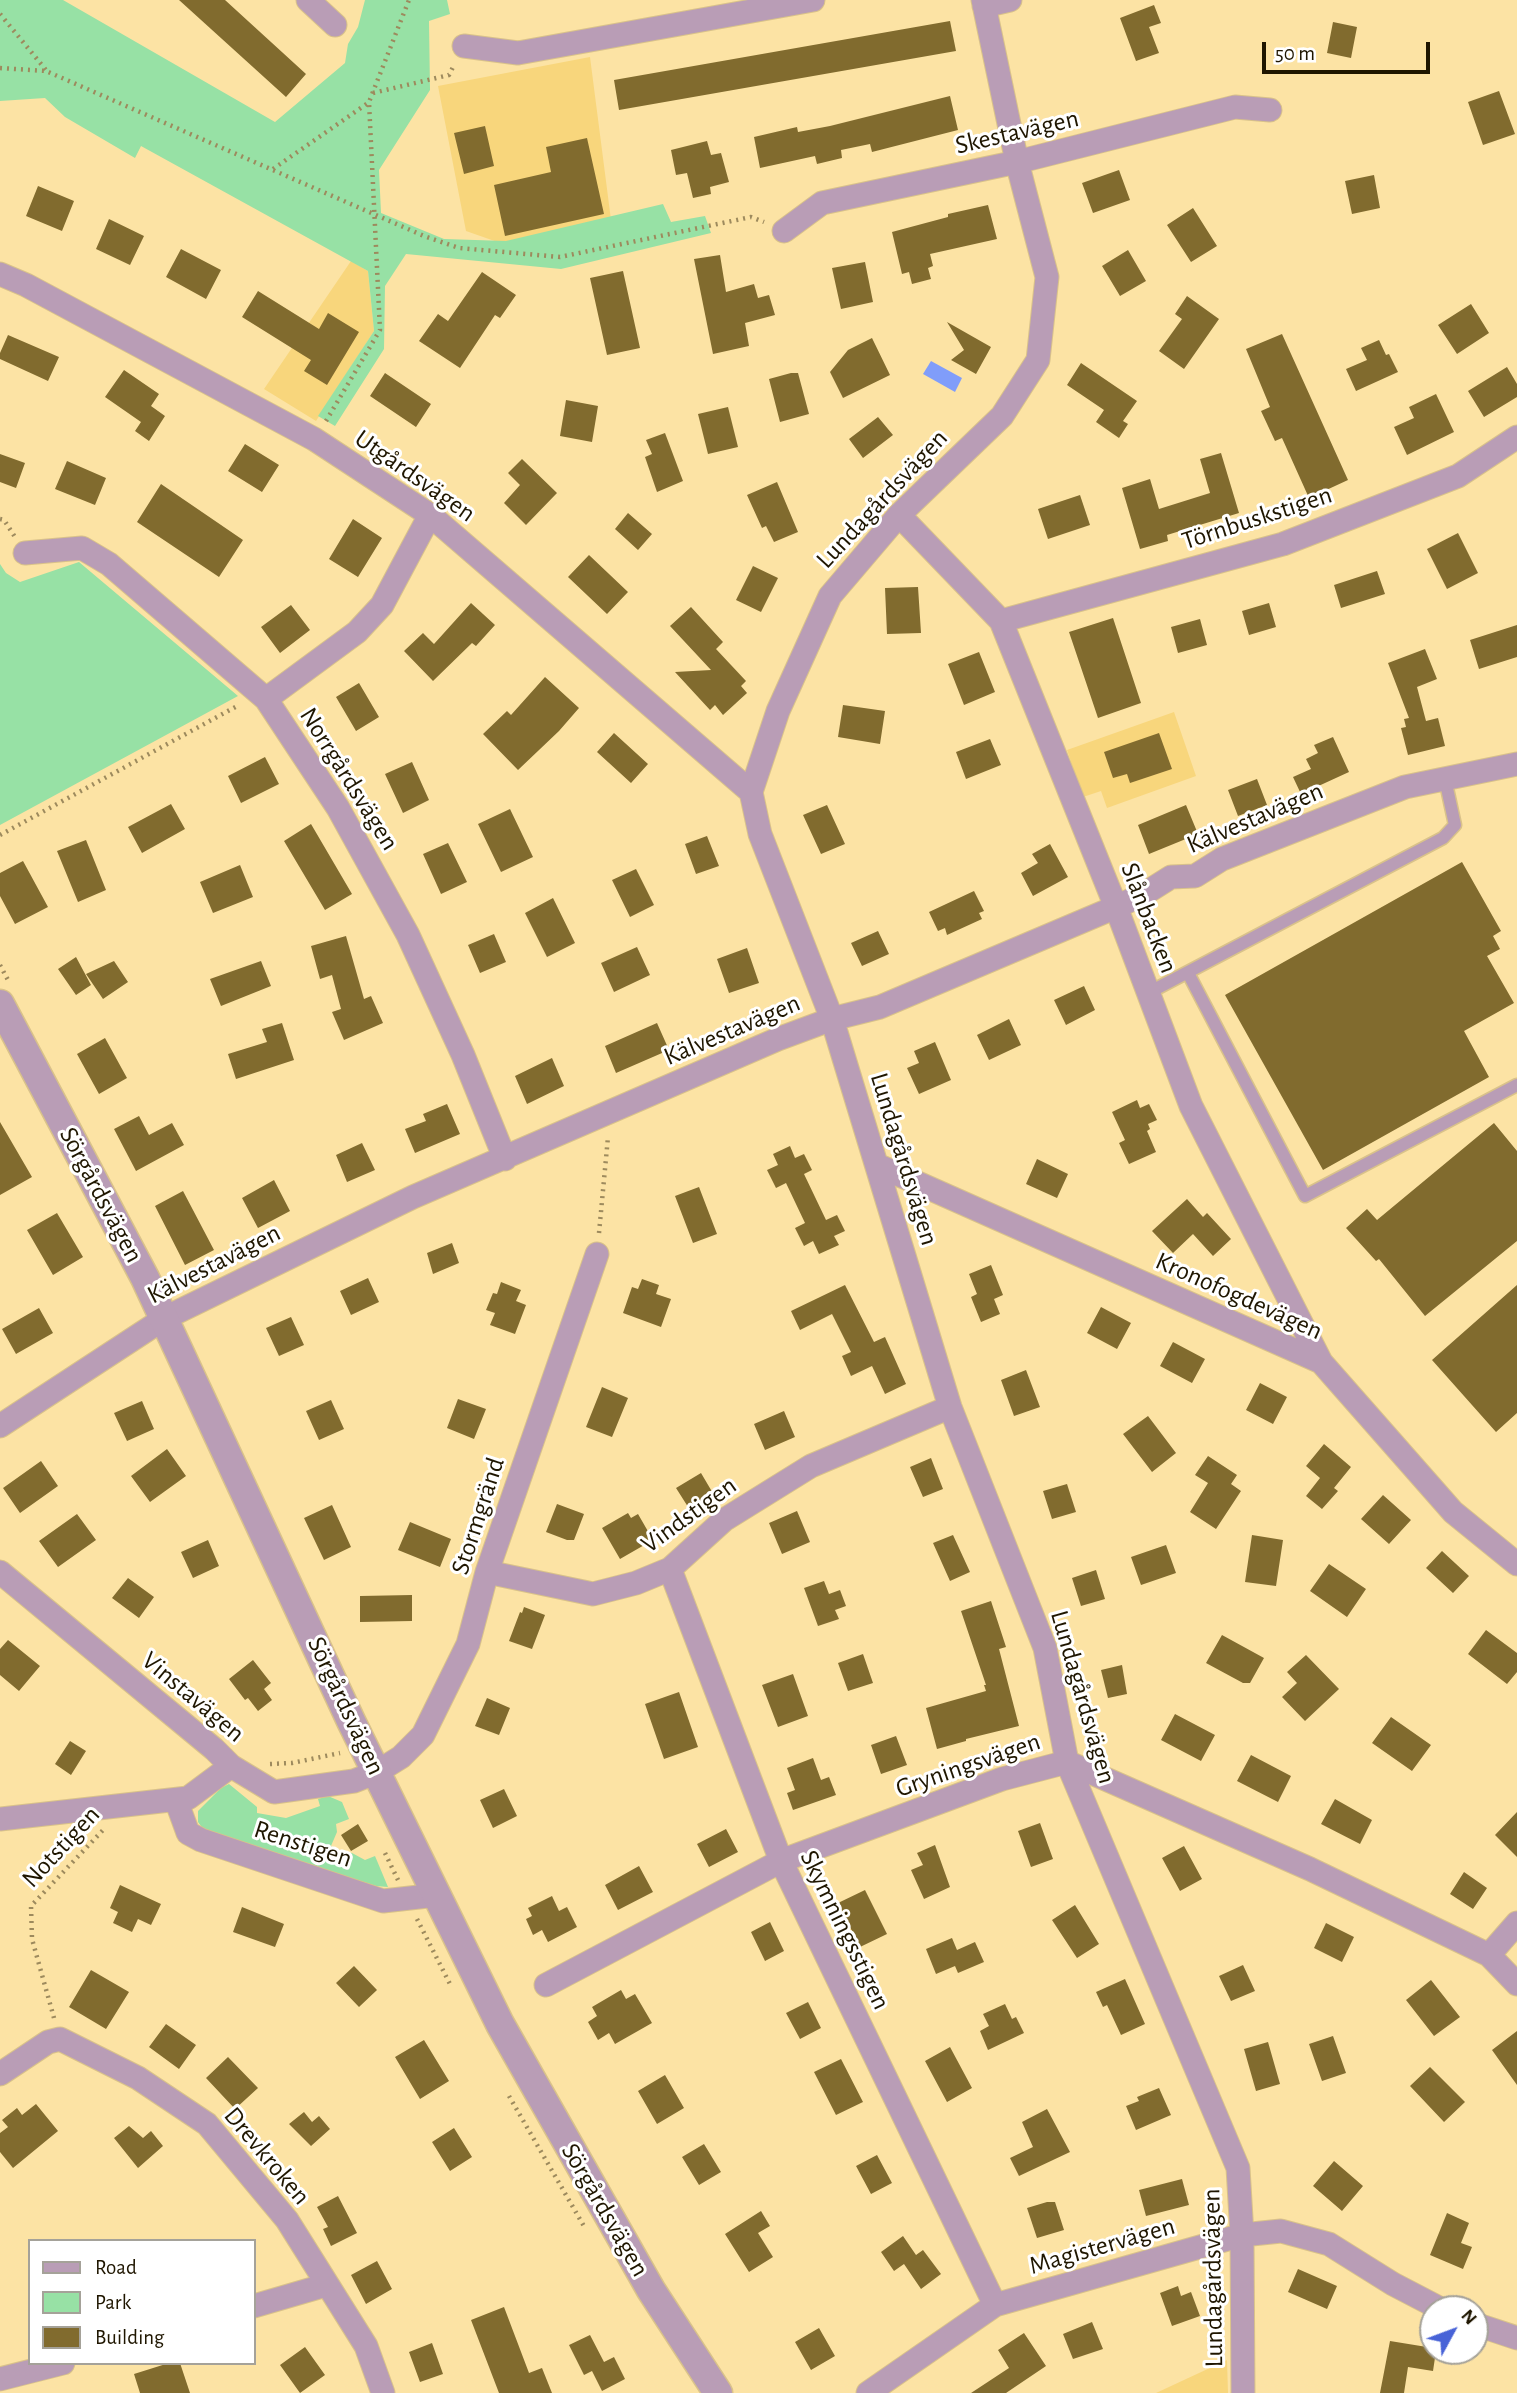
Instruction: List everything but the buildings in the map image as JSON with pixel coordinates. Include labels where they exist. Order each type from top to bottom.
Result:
[{"type":"street","points":[[308,0],[335,25]]},
{"type":"street","points":[[464,47],[518,53],[814,0]]},
{"type":"street","points":[[983,3],[1010,0]]},
{"type":"street","name":"Lundagårdsvägen","points":[[983,3],[1017,162],[1047,277],[1038,360],[1002,416],[900,515],[830,596],[778,710],[751,792],[760,834],[832,1018],[950,1407],[1045,1648],[1067,1762],[1238,2168],[1242,2235],[1243,2393]]},
{"type":"street","name":"Skestavägen","points":[[785,231],[822,204],[1017,162],[1235,107],[1270,110]]},
{"type":"street","name":"Utgårdsvägen","points":[[0,274],[26,285],[314,439],[430,515],[751,792]]},
{"type":"street","name":"Törnbuskstigen","points":[[1001,621],[1283,544],[1458,476],[1517,437]]},
{"type":"street","points":[[263,697],[358,632],[382,605],[430,515]]},
{"type":"street","name":"Slånbacken","points":[[900,515],[1001,621],[1116,907],[1191,1106],[1321,1362]]},
{"type":"street","name":"Norrgårdsvägen","points":[[25,553],[82,548],[109,564],[263,697],[338,808],[408,935],[463,1055],[505,1159]]},
{"type":"street","name":"Kälvestavägen","points":[[0,1426],[165,1318],[413,1197],[832,1018],[880,1007],[1116,907],[1171,877],[1195,876],[1222,859],[1405,787],[1517,764]]},
{"type":"street","name":"Sörgårdsvägen","points":[[0,1004],[165,1318],[377,1772],[500,2024],[651,2290],[718,2393]]},
{"type":"street","name":"Kronofogdevägen","points":[[877,1165],[1321,1362],[1453,1512],[1517,1564]]},
{"type":"street","name":"Stormgränd","points":[[377,1772],[401,1757],[423,1735],[468,1644],[487,1572],[597,1254]]},
{"type":"street","name":"Vindstigen","points":[[487,1572],[593,1594],[636,1583],[670,1569],[724,1520],[811,1466],[950,1407]]},
{"type":"street","name":"Skymningsstigen","points":[[670,1569],[781,1861],[995,2305]]},
{"type":"street","name":"Vinstavägen","points":[[0,1572],[232,1766],[274,1792],[354,1781],[377,1772]]},
{"type":"street","name":"Gryningsvägen","points":[[546,1985],[781,1861],[1002,1779],[1067,1762],[1310,1869],[1489,1955],[1517,1984]]},
{"type":"street","points":[[0,1819],[188,1798],[232,1766]]},
{"type":"street","name":"Renstigen","points":[[177,1800],[188,1833],[201,1840],[383,1901],[437,1895]]},
{"type":"street","points":[[1489,1955],[1517,1923]]},
{"type":"street","points":[[0,2074],[48,2042],[60,2039]]},
{"type":"street","name":"Drevkroken","points":[[60,2039],[138,2078],[207,2124],[287,2220],[366,2346],[383,2393]]},
{"type":"street","name":"Magistervägen","points":[[869,2393],[995,2305],[1242,2235],[1282,2231],[1329,2244],[1419,2297]]},
{"type":"street","points":[[256,2305],[326,2285]]},
{"type":"street","points":[[1489,2329],[1517,2338]]},
{"type":"street","points":[[0,2379],[55,2365]]},
{"type":"lane","points":[[1149,993],[1443,838],[1455,825],[1445,779]]},
{"type":"lane","points":[[1188,973],[1305,1196],[1517,1085]]},
{"type":"path","points":[[314,439],[380,330],[369,103],[409,0]]},
{"type":"path","points":[[0,14],[46,71]]},
{"type":"path","points":[[372,93],[449,75],[464,47]]},
{"type":"path","points":[[0,68],[46,71],[458,248],[560,257],[751,217],[785,231]]},
{"type":"path","points":[[273,169],[369,103]]},
{"type":"path","points":[[0,835],[263,697]]},
{"type":"path","points":[[597,1254],[611,1112]]},
{"type":"path","points":[[260,1757],[270,1764],[292,1763],[345,1752]]},
{"type":"path","name":"Notstigen","points":[[60,2039],[32,1939],[31,1906],[126,1806]]},
{"type":"shaded area","points":[[590,57],[611,220],[506,245],[466,231],[438,86]]},
{"type":"shaded area","points":[[351,261],[368,271],[374,331],[316,421],[264,389]]},
{"type":"shaded area","points":[[1174,712],[1196,776],[1107,808],[1101,791],[1083,797],[1067,750]]},
{"type":"shaded area","points":[[1227,2360],[1228,2393],[1156,2393]]},
{"type":"green space","points":[[0,0],[63,0],[275,122],[345,63],[348,44],[358,27],[365,0],[447,0],[450,14],[429,21],[430,90],[379,170],[381,213],[444,239],[506,241],[663,204],[671,222],[705,216],[711,233],[561,269],[406,254],[385,286],[384,349],[335,426],[318,416],[374,331],[368,271],[141,146],[135,158],[65,117],[45,98],[0,101]]},
{"type":"green space","points":[[79,562],[238,696],[0,825],[0,564],[6,573],[20,582]]},
{"type":"green space","points":[[229,1784],[257,1807],[257,1813],[286,1818],[320,1806],[318,1799],[328,1796],[342,1802],[349,1819],[336,1824],[337,1832],[331,1846],[335,1851],[352,1853],[365,1860],[375,1856],[388,1887],[376,1886],[206,1833],[198,1822],[198,1811],[221,1788]]},
{"type":"water","points":[[931,361],[962,378],[955,392],[923,374]]}]
